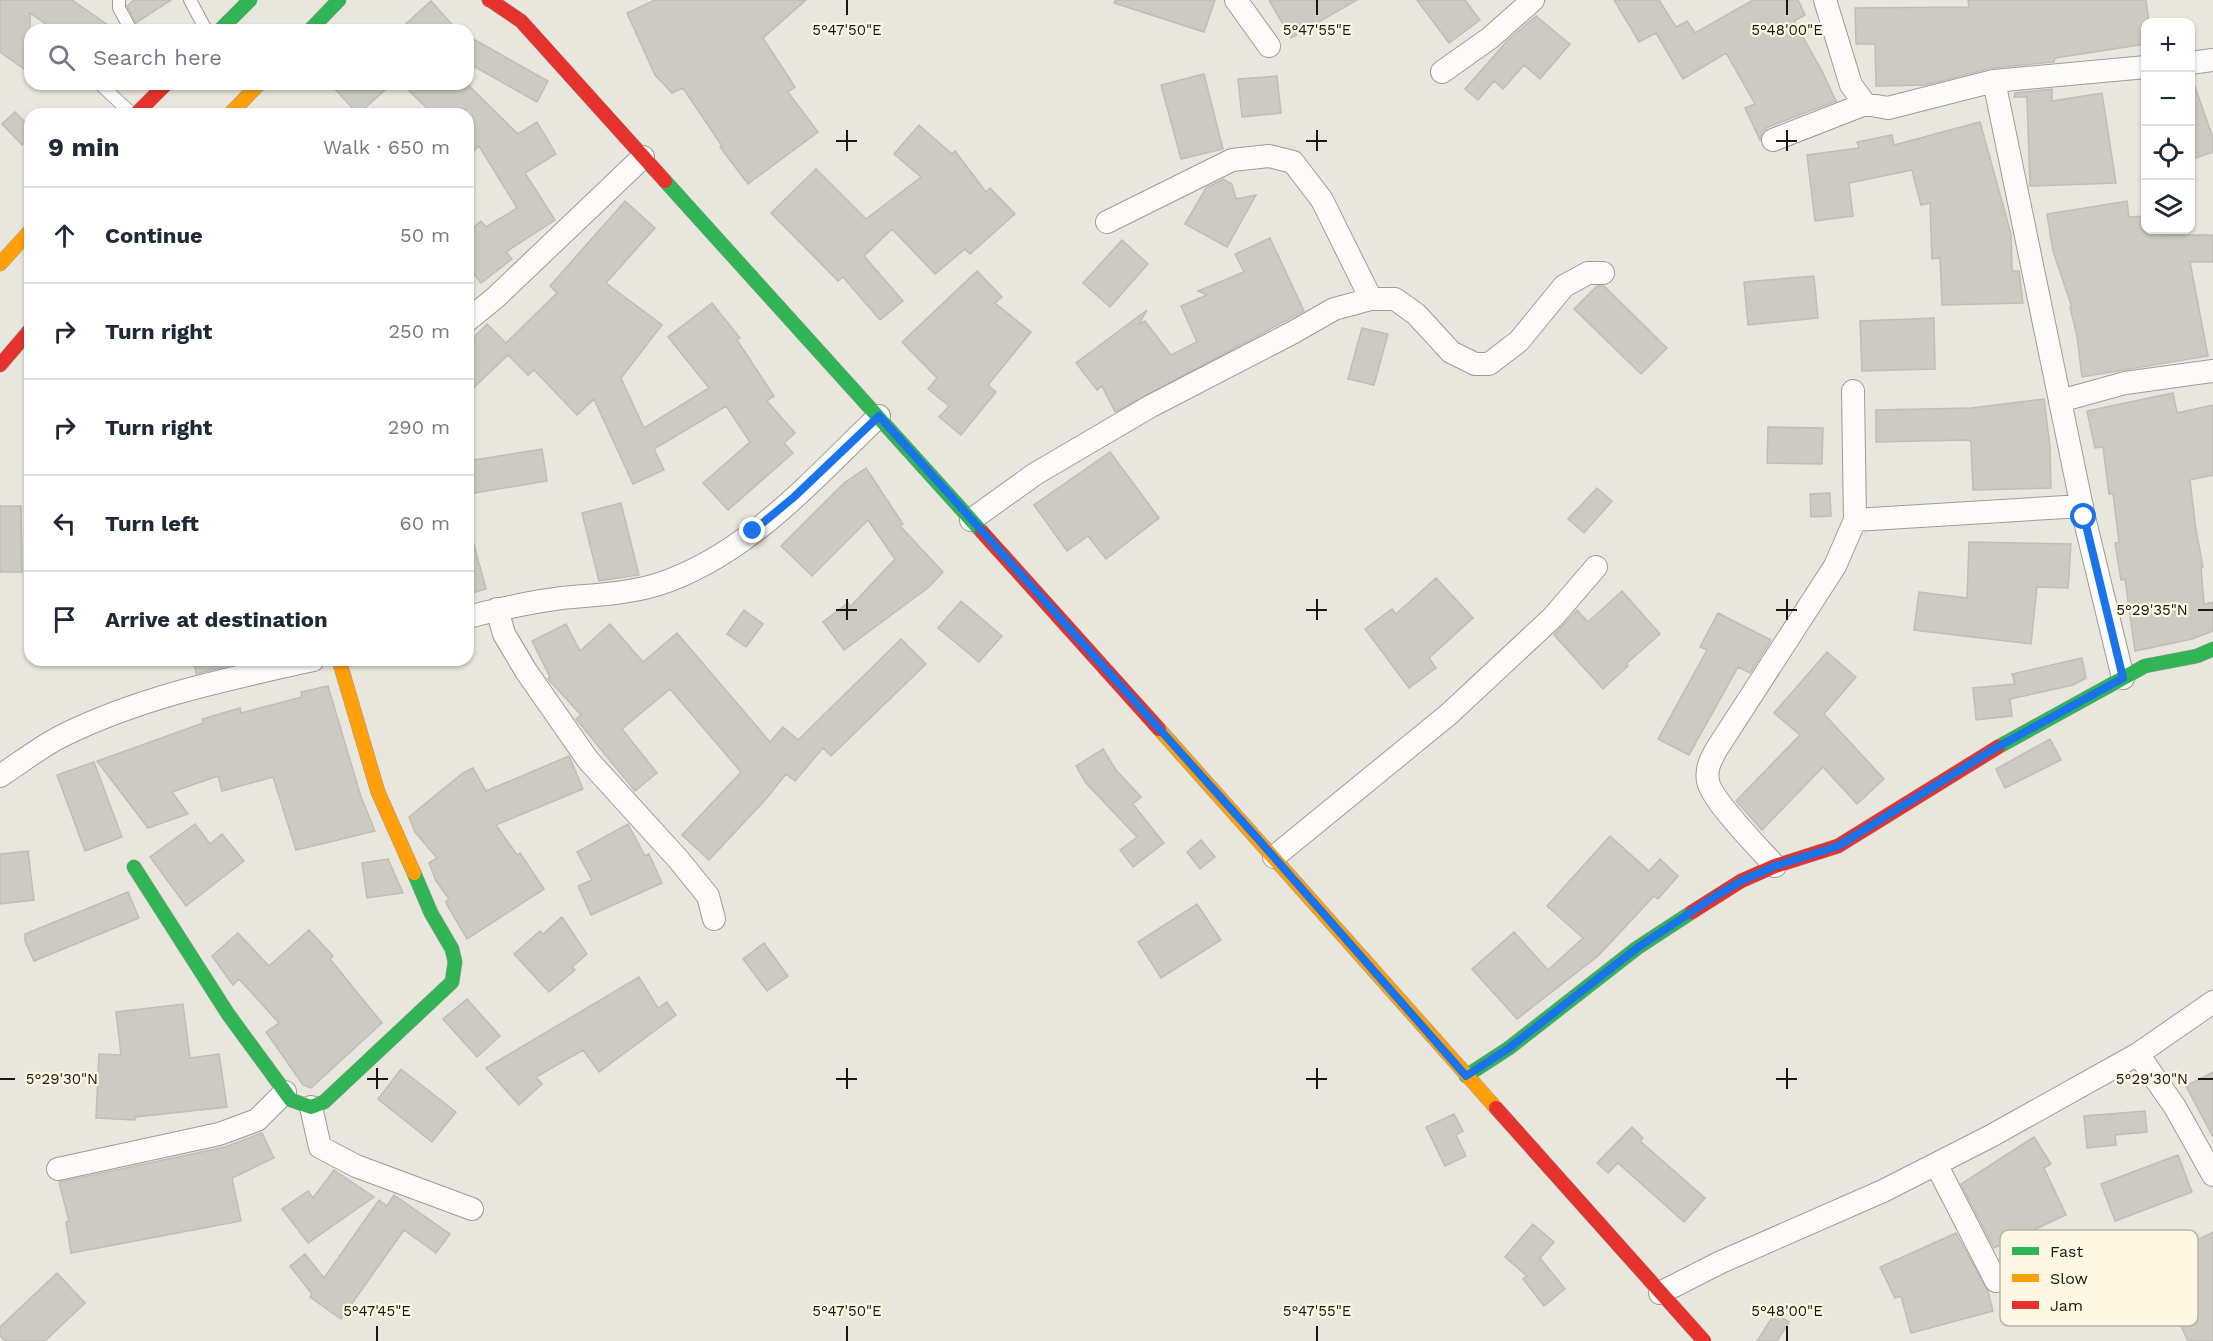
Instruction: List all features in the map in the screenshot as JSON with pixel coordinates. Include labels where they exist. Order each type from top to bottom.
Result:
[{"type":"main road","points":[[223,24],[231,11],[250,0]]},
{"type":"main road","points":[[316,24],[339,0]]},
{"type":"main road","points":[[325,14],[346,0]]},
{"type":"main road","points":[[490,0],[521,21],[879,416],[1704,1341]]},
{"type":"main road","points":[[511,0],[521,21]]},
{"type":"main road","points":[[142,108],[160,90]]},
{"type":"main road","points":[[236,108],[253,90]]},
{"type":"main road","points":[[0,264],[24,238]]},
{"type":"main road","points":[[0,365],[24,337]]},
{"type":"main road","points":[[1466,1076],[1509,1048],[1637,948],[1741,881],[1775,866],[1838,846],[1994,749],[2145,666],[2197,657],[2213,649]]},
{"type":"main road","points":[[134,867],[228,1014],[291,1100],[311,1107],[324,1102],[452,982],[455,962],[452,949],[431,913],[378,792],[341,666]]},
{"type":"street","points":[[1236,0],[1269,46]]},
{"type":"street","points":[[1442,72],[1490,38],[1533,0]]},
{"type":"street","points":[[1825,0],[1851,85],[1865,104]]},
{"type":"street","points":[[2195,62],[2213,60]]},
{"type":"street","points":[[1773,140],[1865,104],[1888,108],[1994,81],[2141,67]]},
{"type":"street","points":[[1994,81],[2082,506],[2123,678]]},
{"type":"street","points":[[1107,222],[1232,160],[1269,156],[1293,162],[1322,200],[1371,299]]},
{"type":"street","points":[[474,315],[495,298],[643,157]]},
{"type":"street","points":[[971,520],[1035,474],[1151,406],[1334,309],[1371,299],[1395,299],[1416,314],[1451,352],[1475,364],[1489,364],[1519,341],[1564,286],[1588,273],[1603,273]]},
{"type":"street","points":[[2060,400],[2125,383],[2213,371]]},
{"type":"street","points":[[1775,866],[1722,805],[1708,784],[1707,767],[1835,566],[1855,520],[1853,391]]},
{"type":"street","points":[[474,615],[562,598],[602,596],[654,585],[692,572],[753,531],[794,497],[879,416]]},
{"type":"street","points":[[1855,520],[2082,506]]},
{"type":"street","points":[[1274,857],[1449,714],[1553,617],[1596,567]]},
{"type":"street","points":[[497,609],[504,634],[526,671],[582,751],[708,896],[714,919]]},
{"type":"street","points":[[0,776],[60,736],[116,713],[189,689],[287,666]]},
{"type":"street","points":[[1660,1293],[1721,1262],[1883,1191],[1991,1136],[2138,1054],[2213,1002]]},
{"type":"street","points":[[2138,1054],[2175,1107],[2213,1175]]},
{"type":"street","points":[[58,1169],[219,1134],[257,1120],[285,1092]]},
{"type":"street","points":[[311,1107],[320,1148],[356,1166],[472,1209]]},
{"type":"street","points":[[1936,1164],[1996,1281]]},
{"type":"lane","points":[[119,0],[119,8],[128,24]]},
{"type":"lane","points":[[190,0],[203,24]]},
{"type":"lane","points":[[106,90],[126,108]]},
{"type":"building","points":[[0,0],[72,0],[106,24],[46,24],[30,13],[30,24],[24,24],[24,69],[0,52]]},
{"type":"building","points":[[134,0],[171,0],[136,23],[127,6]]},
{"type":"building","points":[[655,0],[806,0],[763,38],[795,87],[788,92],[818,132],[748,184],[720,147],[722,146],[683,88],[672,93],[655,75],[627,13]]},
{"type":"building","points":[[1115,0],[1215,0],[1204,32],[1114,3]]},
{"type":"building","points":[[1269,0],[1357,0],[1291,38]]},
{"type":"building","points":[[1417,0],[1465,0],[1480,20],[1449,43]]},
{"type":"building","points":[[1614,0],[1659,0],[1676,27],[1687,21],[1695,33],[1753,0],[1798,0],[1805,15],[1794,21],[1836,101],[1768,127],[1762,132],[1760,140],[1745,108],[1755,104],[1726,53],[1683,79],[1656,33],[1639,42]]},
{"type":"building","points":[[1968,0],[2146,0],[2148,18],[2141,18],[2141,45],[2055,58],[2054,62],[1991,68],[1925,85],[1876,86],[1875,44],[1856,44],[1855,8],[1969,7]]},
{"type":"building","points":[[431,1],[452,24],[406,24]]},
{"type":"building","points":[[1536,16],[1570,44],[1540,79],[1524,65],[1503,89],[1494,81],[1478,100],[1465,89],[1507,41]]},
{"type":"building","points":[[474,39],[548,81],[537,102],[474,66]]},
{"type":"building","points":[[1204,74],[1223,149],[1181,159],[1161,85]]},
{"type":"building","points":[[1277,76],[1281,113],[1242,117],[1238,79]]},
{"type":"building","points":[[2195,87],[2213,138],[2213,152],[2195,158]]},
{"type":"building","points":[[2052,89],[2052,101],[2102,93],[2116,183],[2030,186],[2027,97],[2014,97],[2015,93]]},
{"type":"building","points":[[336,90],[385,90],[365,108],[352,108]]},
{"type":"building","points":[[408,90],[473,90],[518,134],[537,122],[556,154],[525,173],[555,220],[506,252],[512,259],[481,283],[474,274],[474,227],[481,221],[486,227],[517,208],[479,146],[474,151],[474,108],[427,108]]},
{"type":"building","points":[[15,112],[24,121],[24,143],[22,145],[2,124]]},
{"type":"building","points":[[1980,122],[2011,234],[2012,271],[2019,271],[2023,303],[1942,305],[1940,258],[1932,259],[1930,203],[1921,205],[1912,170],[1849,183],[1853,216],[1815,221],[1807,155],[1859,148],[1857,142],[1892,135],[1894,145]]},
{"type":"building","points":[[919,125],[952,154],[955,151],[986,192],[990,188],[1015,214],[970,254],[965,249],[935,274],[892,229],[864,256],[903,301],[880,320],[843,277],[838,281],[771,213],[816,169],[866,219],[921,177],[894,154]]},
{"type":"building","points":[[1223,179],[1232,184],[1236,199],[1256,195],[1227,247],[1185,224],[1206,188]]},
{"type":"building","points":[[625,201],[655,228],[606,283],[662,325],[621,378],[644,428],[709,388],[668,337],[712,303],[740,338],[737,340],[774,396],[767,401],[795,433],[784,443],[793,453],[728,510],[703,483],[750,442],[726,406],[654,449],[664,470],[633,484],[594,399],[577,415],[534,370],[528,375],[508,355],[474,387],[474,337],[487,324],[506,343],[557,293],[550,286]]},
{"type":"building","points":[[2127,201],[2129,217],[2141,216],[2141,234],[2213,235],[2213,262],[2190,262],[2208,356],[2082,377],[2077,336],[2070,307],[2072,307],[2053,251],[2047,214]]},
{"type":"building","points":[[1270,238],[1304,311],[1115,412],[1102,386],[1097,390],[1076,363],[1147,310],[1139,324],[1145,321],[1171,355],[1197,342],[1181,306],[1207,295],[1198,291],[1244,272],[1235,254]]},
{"type":"building","points":[[1122,240],[1148,264],[1110,307],[1083,283]]},
{"type":"building","points":[[977,271],[1002,297],[995,303],[1031,332],[988,385],[996,392],[961,435],[939,417],[949,406],[928,389],[937,378],[902,342]]},
{"type":"building","points":[[1814,276],[1818,318],[1748,325],[1744,282]]},
{"type":"building","points":[[1597,286],[1604,286],[1667,348],[1641,374],[1574,309]]},
{"type":"building","points":[[1934,318],[1935,369],[1862,371],[1860,321]]},
{"type":"building","points":[[1362,328],[1388,334],[1374,385],[1348,379]]},
{"type":"building","points":[[2173,393],[2177,413],[2213,405],[2213,475],[2190,480],[2203,567],[2201,567],[2204,604],[2213,602],[2213,631],[2192,639],[2135,651],[2125,579],[2121,580],[2115,543],[2119,542],[2113,494],[2109,494],[2103,447],[2095,448],[2087,411]]},
{"type":"building","points":[[2044,399],[2050,447],[2051,488],[1973,490],[1971,442],[1969,440],[1876,442],[1876,410],[1971,408]]},
{"type":"building","points":[[1768,427],[1823,428],[1822,464],[1767,463]]},
{"type":"building","points":[[542,449],[547,481],[474,493],[474,460]]},
{"type":"building","points":[[1110,452],[1159,518],[1106,559],[1088,536],[1067,551],[1034,505]]},
{"type":"building","points":[[866,468],[903,524],[900,526],[943,572],[929,587],[844,650],[823,622],[848,603],[850,607],[895,559],[868,520],[812,576],[781,546],[844,483]]},
{"type":"building","points":[[1597,488],[1612,501],[1584,533],[1568,519]]},
{"type":"building","points":[[1830,493],[1831,516],[1811,517],[1810,494]]},
{"type":"building","points":[[621,503],[639,575],[599,581],[582,513]]},
{"type":"building","points":[[0,506],[21,506],[22,572],[0,572]]},
{"type":"building","points":[[1969,542],[2071,544],[2068,588],[2037,587],[2031,644],[1914,630],[1919,592],[1967,598]]},
{"type":"building","points":[[474,545],[486,589],[474,592]]},
{"type":"building","points":[[1436,578],[1473,618],[1429,658],[1436,668],[1409,688],[1365,629],[1392,609],[1396,614]]},
{"type":"building","points":[[1622,591],[1660,634],[1626,664],[1628,666],[1603,689],[1554,635],[1577,610],[1588,622]]},
{"type":"building","points":[[961,601],[1002,636],[979,662],[938,628]]},
{"type":"building","points":[[744,610],[763,624],[746,647],[727,634]]},
{"type":"building","points":[[1718,613],[1771,640],[1750,673],[1738,667],[1689,755],[1658,739],[1707,650],[1700,647]]},
{"type":"building","points":[[566,624],[580,651],[610,624],[643,662],[677,633],[770,742],[783,727],[798,740],[901,639],[926,664],[831,756],[823,748],[795,781],[786,774],[709,860],[682,835],[741,772],[670,689],[622,729],[657,773],[635,791],[576,719],[581,715],[548,679],[550,677],[532,641]]},
{"type":"building","points":[[1827,652],[1856,677],[1824,714],[1884,779],[1857,804],[1823,767],[1762,830],[1736,801],[1800,735],[1774,713]]},
{"type":"building","points":[[2082,658],[2086,678],[2073,685],[2010,699],[2012,716],[1976,720],[1973,688],[2015,684],[2012,674]]},
{"type":"building","points":[[195,666],[227,666],[196,674]]},
{"type":"building","points":[[328,686],[361,797],[375,831],[296,850],[273,777],[222,791],[218,776],[172,792],[188,814],[148,828],[97,761],[203,723],[202,719],[240,708],[241,713],[302,697],[301,692]]},
{"type":"building","points":[[2050,739],[2061,760],[2005,788],[1996,769]]},
{"type":"building","points":[[1103,749],[1116,770],[1141,797],[1133,804],[1164,843],[1133,867],[1120,850],[1137,837],[1086,783],[1076,766]]},
{"type":"building","points":[[569,756],[583,789],[496,825],[517,855],[520,853],[544,889],[467,939],[447,905],[446,901],[449,899],[436,881],[429,863],[437,858],[415,832],[409,817],[463,773],[473,768],[486,791]]},
{"type":"building","points":[[94,762],[122,837],[85,851],[57,775]]},
{"type":"building","points":[[195,824],[210,844],[222,834],[244,861],[186,906],[150,857]]},
{"type":"building","points":[[628,824],[645,856],[649,854],[662,883],[591,915],[578,886],[592,880],[577,852]]},
{"type":"building","points":[[1610,836],[1649,871],[1660,859],[1678,876],[1658,899],[1654,896],[1598,956],[1517,1019],[1472,969],[1514,932],[1548,970],[1583,938],[1547,906]]},
{"type":"building","points":[[1201,840],[1215,857],[1200,869],[1187,852]]},
{"type":"building","points":[[28,851],[34,900],[0,904],[0,854]]},
{"type":"building","points":[[388,859],[403,893],[367,898],[362,863]]},
{"type":"building","points":[[128,892],[139,918],[34,961],[25,941],[25,934]]},
{"type":"building","points":[[1197,904],[1221,940],[1161,978],[1138,942]]},
{"type":"building","points":[[562,917],[587,954],[572,967],[575,970],[549,992],[514,954],[540,931],[543,934]]},
{"type":"building","points":[[309,930],[333,956],[330,959],[382,1023],[311,1088],[303,1085],[266,1032],[279,1023],[239,979],[233,985],[212,956],[238,933],[269,966]]},
{"type":"building","points":[[764,943],[788,976],[767,991],[743,959]]},
{"type":"building","points":[[639,977],[658,1008],[667,1002],[676,1015],[599,1072],[583,1050],[536,1077],[542,1084],[519,1105],[486,1068]]},
{"type":"building","points":[[467,999],[500,1036],[477,1057],[443,1019]]},
{"type":"building","points":[[183,1004],[190,1058],[219,1054],[227,1107],[135,1117],[135,1120],[96,1118],[99,1054],[121,1055],[116,1012]]},
{"type":"building","points":[[401,1069],[456,1112],[432,1142],[378,1099]]},
{"type":"building","points":[[2213,1072],[2213,1137],[2186,1086]]},
{"type":"building","points":[[2145,1111],[2147,1132],[2115,1135],[2116,1145],[2087,1148],[2084,1116]]},
{"type":"building","points":[[1454,1114],[1463,1131],[1456,1135],[1466,1156],[1445,1166],[1426,1127]]},
{"type":"building","points":[[1632,1127],[1643,1138],[1640,1141],[1705,1198],[1684,1222],[1618,1163],[1608,1173],[1597,1163]]},
{"type":"building","points":[[262,1133],[274,1158],[232,1178],[241,1221],[71,1253],[66,1222],[69,1221],[59,1182],[225,1147]]},
{"type":"building","points":[[2034,1137],[2051,1164],[2044,1168],[2066,1215],[2033,1230],[2000,1230],[2000,1245],[1994,1248],[1961,1184]]},
{"type":"building","points":[[2178,1155],[2192,1192],[2115,1221],[2101,1184]]},
{"type":"building","points":[[334,1170],[374,1197],[308,1243],[282,1209],[308,1191],[313,1198]]},
{"type":"building","points":[[394,1195],[450,1234],[436,1253],[404,1230],[341,1319],[310,1297],[312,1294],[290,1266],[305,1254],[324,1278],[379,1200],[387,1206]]},
{"type":"building","points":[[1533,1224],[1554,1242],[1540,1258],[1565,1289],[1544,1306],[1523,1279],[1527,1276],[1505,1257]]},
{"type":"building","points":[[2213,1232],[2213,1341],[2188,1341],[2181,1326],[2198,1326],[2198,1240]]},
{"type":"building","points":[[1956,1233],[1988,1291],[1993,1311],[1911,1333],[1901,1296],[1895,1298],[1880,1267]]},
{"type":"building","points":[[57,1273],[85,1303],[45,1341],[5,1341],[0,1336],[0,1327]]},
{"type":"building","points":[[1775,1313],[1789,1322],[1777,1341],[1757,1341]]},
{"type":"traffic: fast","points":[[226,24],[250,0]]},
{"type":"traffic: fast","points":[[316,24],[339,0]]},
{"type":"traffic: fast","points":[[665,181],[982,532]]},
{"type":"traffic: fast","points":[[1998,747],[2145,666],[2197,656],[2213,649]]},
{"type":"traffic: fast","points":[[134,867],[228,1014],[291,1100],[311,1107],[324,1102],[452,982],[455,962],[452,949],[431,913],[414,873]]},
{"type":"traffic: fast","points":[[1466,1076],[1509,1048],[1637,948],[1692,912]]},
{"type":"traffic: slow","points":[[236,108],[253,90]]},
{"type":"traffic: slow","points":[[0,264],[24,238]]},
{"type":"traffic: slow","points":[[341,666],[378,792],[414,873]]},
{"type":"traffic: slow","points":[[1159,729],[1496,1108]]},
{"type":"traffic: jam","points":[[490,0],[521,21],[665,181]]},
{"type":"traffic: jam","points":[[142,108],[160,90]]},
{"type":"traffic: jam","points":[[0,365],[24,337]]},
{"type":"traffic: jam","points":[[982,532],[1159,729]]},
{"type":"traffic: jam","points":[[1692,912],[1741,881],[1775,866],[1838,846],[1998,747]]},
{"type":"traffic: jam","points":[[1496,1108],[1704,1341]]},
{"type":"route","points":[[753,531],[794,497],[879,416],[1258,839],[1466,1076],[1509,1048],[1637,948],[1714,897],[1741,881],[1775,866],[1838,846],[1994,749],[2123,678],[2084,517]]}]
